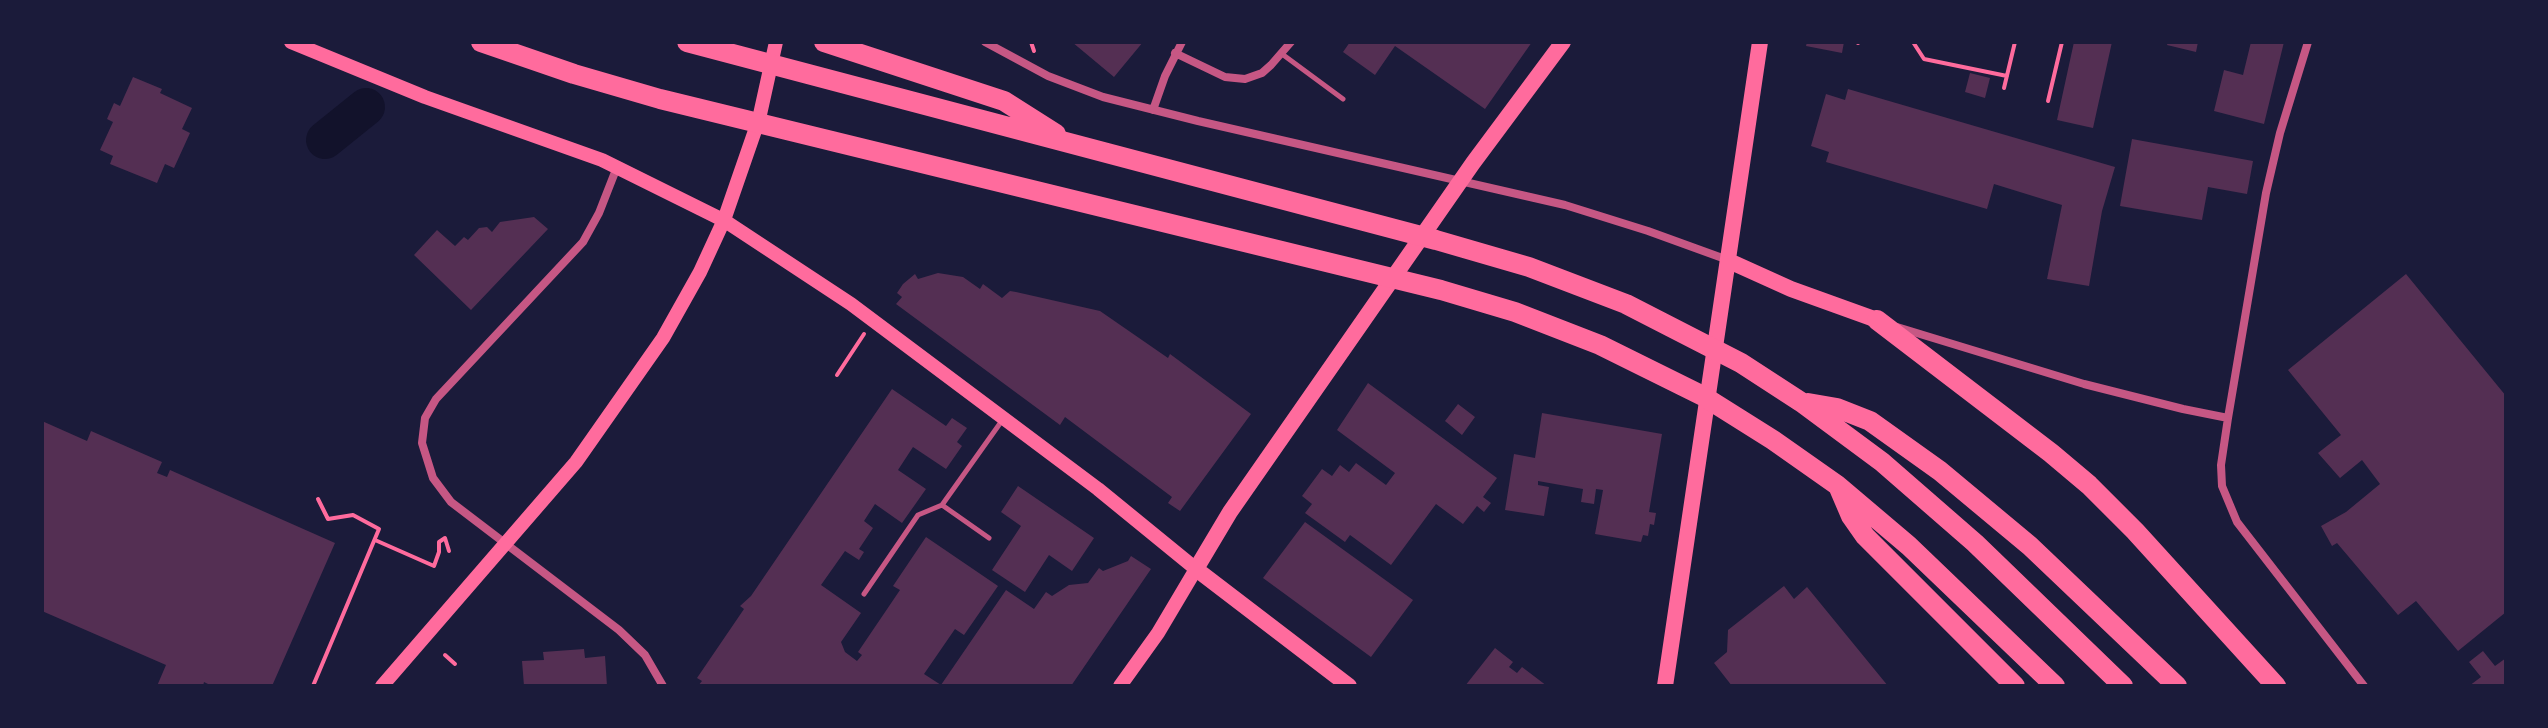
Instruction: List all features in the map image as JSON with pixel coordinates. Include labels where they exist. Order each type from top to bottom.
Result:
[{"type":"highway","points":[[481,42],[660,99],[1474,299],[1600,345],[1733,414],[1837,485],[1909,546],[2055,686]]},
{"type":"highway","points":[[687,42],[1483,253],[1581,286],[1689,335],[1741,363],[1801,402],[1882,462],[1933,505],[2123,686]]},
{"type":"highway","points":[[824,42],[1004,101],[1073,145]]},
{"type":"highway","points":[[1877,320],[2089,485],[2276,686]]},
{"type":"highway","points":[[1801,402],[1837,408],[1870,421],[1940,471],[2030,546],[2177,686]]},
{"type":"highway","points":[[1837,485],[1851,516],[1865,536],[2015,686]]},
{"type":"main road","points":[[291,42],[425,97],[617,167],[738,228],[874,320],[1004,417],[1349,686]]},
{"type":"main road","points":[[382,686],[506,544],[601,428],[676,316],[706,259],[736,188],[759,119],[776,42]]},
{"type":"main road","points":[[1120,686],[1158,633],[1230,512],[1473,163],[1563,42]]},
{"type":"main road","points":[[1665,686],[1760,42]]},
{"type":"main road","points":[[1729,261],[1791,289],[1877,320]]},
{"type":"street","points":[[985,42],[1056,80],[1103,97],[1565,205],[1662,235],[1729,261]]},
{"type":"street","points":[[1153,110],[1182,42]]},
{"type":"street","points":[[1175,53],[1235,79],[1262,73],[1291,42]]},
{"type":"street","points":[[2308,42],[2271,168],[2221,475],[2229,508],[2364,686]]},
{"type":"street","points":[[617,167],[591,229],[576,252],[447,387],[425,418],[422,443],[433,478],[459,509],[634,644],[654,667],[663,686]]},
{"type":"street","points":[[1877,320],[2068,379],[2228,418]]},
{"type":"lane","points":[[1282,54],[1343,99]]},
{"type":"lane","points":[[864,594],[918,515],[942,505],[1004,417]]},
{"type":"lane","points":[[942,505],[989,538]]},
{"type":"path","points":[[1031,42],[1034,51]]},
{"type":"path","points":[[1913,42],[1924,59],[2007,76]]},
{"type":"path","points":[[2004,88],[2015,42]]},
{"type":"path","points":[[2048,101],[2062,42]]},
{"type":"path","points":[[837,375],[874,320]]},
{"type":"path","points":[[313,686],[379,529],[353,515],[328,519],[318,499]]},
{"type":"path","points":[[375,540],[434,566],[439,542],[445,538],[449,551]]},
{"type":"path","points":[[445,655],[455,664]]},
{"type":"building","points":[[1072,42],[1143,42],[1114,77]]},
{"type":"building","points":[[1350,42],[1532,42],[1485,109],[1395,46],[1375,75],[1343,52]]},
{"type":"building","points":[[1807,42],[1844,42],[1842,53],[1806,46]]},
{"type":"building","points":[[2074,42],[2112,42],[2093,128],[2057,120]]},
{"type":"building","points":[[2168,42],[2198,42],[2196,52],[2167,45]]},
{"type":"building","points":[[2251,42],[2284,42],[2264,124],[2214,111],[2224,70],[2243,75]]},
{"type":"building","points":[[1970,73],[1990,78],[1985,98],[1965,92]]},
{"type":"building","points":[[133,77],[162,89],[160,93],[192,108],[182,129],[190,133],[174,168],[165,164],[157,183],[110,164],[113,156],[100,150],[113,122],[107,119],[114,103],[120,106]]},
{"type":"building","points":[[1848,89],[2115,167],[2102,211],[2089,286],[2047,279],[2062,205],[1994,184],[1987,209],[1826,162],[1829,152],[1811,146],[1826,94],[1845,100]]},
{"type":"building","points":[[2132,139],[2253,161],[2247,194],[2208,187],[2202,220],[2120,206]]},
{"type":"building","points":[[534,217],[548,229],[471,310],[414,255],[437,230],[455,246],[464,237],[468,240],[479,228],[487,227],[492,232],[500,222]]},
{"type":"building","points":[[938,273],[963,277],[980,289],[983,284],[1002,298],[1010,291],[1100,311],[1168,358],[1170,354],[1251,414],[1180,511],[1168,503],[1172,497],[1065,417],[1060,425],[896,304],[902,297],[897,293],[915,274],[918,279]]},
{"type":"building","points":[[2406,274],[2506,396],[2506,612],[2458,651],[2416,601],[2398,615],[2337,543],[2332,546],[2321,526],[2346,512],[2380,484],[2362,460],[2340,478],[2318,453],[2341,435],[2288,370]]},
{"type":"building","points":[[1368,383],[1497,478],[1483,497],[1491,503],[1484,512],[1477,506],[1463,524],[1436,504],[1391,565],[1350,535],[1345,542],[1305,513],[1312,504],[1302,496],[1322,469],[1332,476],[1340,465],[1349,472],[1356,463],[1386,485],[1395,473],[1337,430]]},
{"type":"building","points":[[892,389],[946,426],[952,418],[967,428],[957,442],[962,446],[946,469],[913,447],[898,470],[926,489],[902,523],[875,504],[864,521],[873,528],[859,549],[864,552],[859,560],[845,551],[821,585],[861,613],[841,642],[845,652],[857,661],[862,655],[858,652],[900,590],[893,586],[926,537],[998,586],[964,635],[955,629],[924,674],[941,685],[1006,590],[1034,609],[1046,592],[1052,596],[1069,585],[1088,583],[1099,568],[1103,571],[1128,561],[1131,556],[1151,569],[1071,686],[698,686],[702,681],[697,678],[744,609],[740,606],[751,596]]},
{"type":"building","points":[[1458,404],[1475,417],[1462,435],[1445,421]]},
{"type":"building","points":[[1542,413],[1662,434],[1649,512],[1656,513],[1654,525],[1650,524],[1648,536],[1643,535],[1641,542],[1595,534],[1603,490],[1596,489],[1594,504],[1581,502],[1583,489],[1538,481],[1538,485],[1549,487],[1544,516],[1505,510],[1514,454],[1535,458]]},
{"type":"building","points":[[42,421],[87,441],[91,431],[162,462],[157,473],[167,477],[170,470],[335,543],[272,686],[212,686],[204,682],[203,686],[157,686],[166,665],[42,611]]},
{"type":"building","points":[[1018,486],[1094,538],[1072,571],[1049,555],[1025,592],[992,570],[1021,526],[1001,512]]},
{"type":"building","points":[[1305,522],[1413,600],[1371,657],[1263,578]]},
{"type":"building","points":[[1784,586],[1794,599],[1807,587],[1888,686],[1732,686],[1714,663],[1727,652],[1728,630]]},
{"type":"building","points":[[1495,648],[1513,662],[1509,667],[1517,673],[1522,667],[1547,686],[1465,686]]},
{"type":"building","points":[[584,649],[585,658],[605,656],[607,686],[524,686],[522,661],[544,660],[543,652]]},
{"type":"building","points":[[2483,651],[2495,666],[2506,658],[2506,686],[2469,686],[2481,677],[2469,662]]},
{"type":"waterway","points":[[325,140],[366,107]]}]
